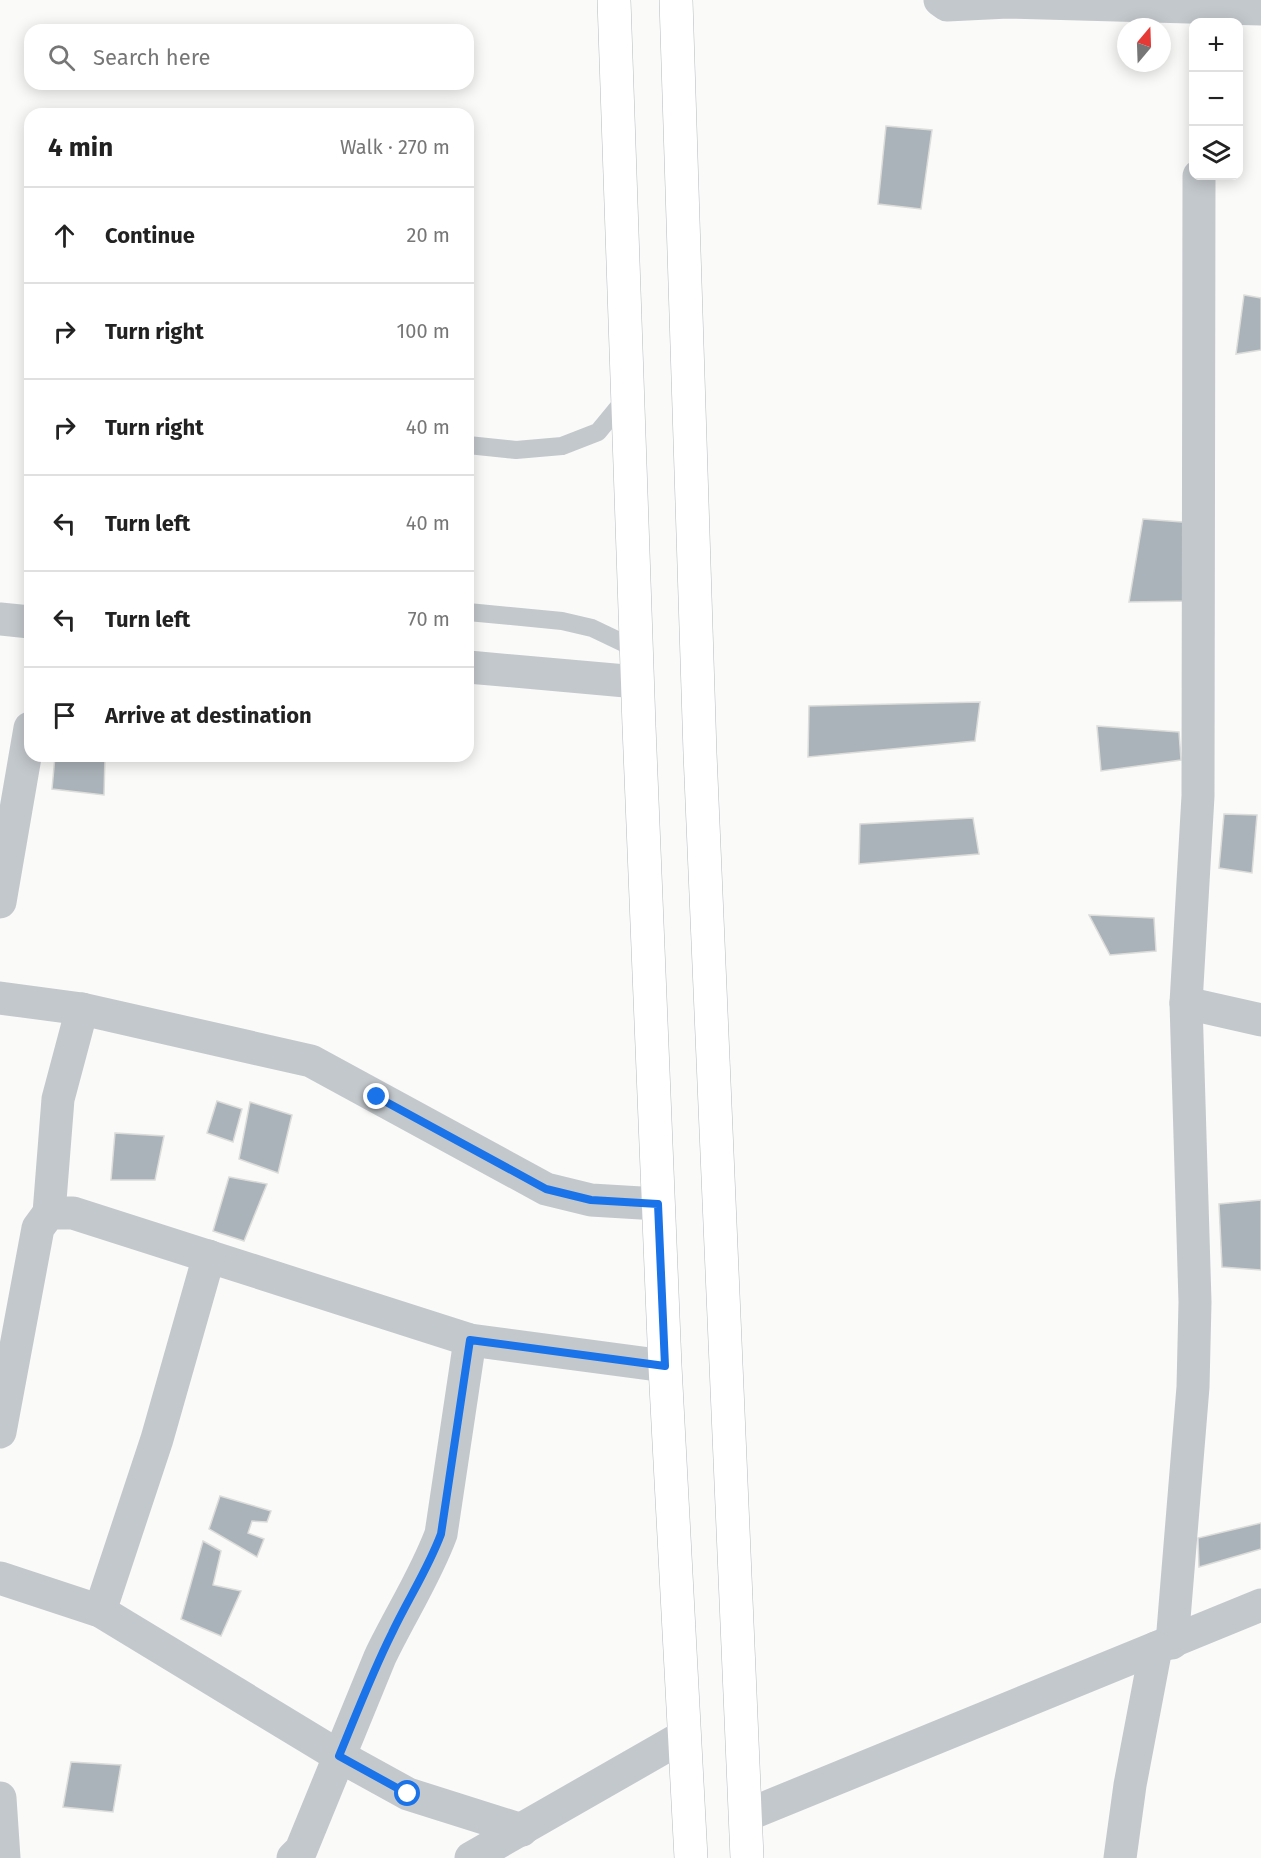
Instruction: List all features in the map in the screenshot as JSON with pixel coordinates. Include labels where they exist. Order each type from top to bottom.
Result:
[{"type":"main road","points":[[614,0],[637,682],[658,1204],[691,1858]]},
{"type":"main road","points":[[676,0],[700,765],[747,1858]]},
{"type":"street","points":[[940,0],[947,4],[1008,2],[1199,15],[1261,9]]},
{"type":"street","points":[[1120,1858],[1130,1785],[1164,1646],[1193,1387],[1195,1302],[1186,1003],[1198,796],[1199,180]]},
{"type":"street","points":[[0,619],[24,621]]},
{"type":"street","points":[[474,668],[637,682]]},
{"type":"street","points":[[0,902],[24,762]]},
{"type":"street","points":[[0,998],[82,1009],[311,1060],[546,1189],[591,1200],[658,1204]]},
{"type":"street","points":[[1186,1003],[1261,1020]]},
{"type":"street","points":[[0,1432],[38,1228],[49,1213],[58,1099],[82,1009]]},
{"type":"street","points":[[49,1213],[73,1213],[470,1340],[665,1366]]},
{"type":"street","points":[[100,1611],[157,1439],[208,1256]]},
{"type":"street","points":[[293,1858],[301,1850],[380,1657],[433,1557],[441,1534],[470,1340]]},
{"type":"street","points":[[0,1578],[100,1611],[339,1756],[408,1794],[522,1830]]},
{"type":"street","points":[[746,1816],[1261,1605]]},
{"type":"street","points":[[471,1858],[684,1736]]},
{"type":"street","points":[[0,1798],[4,1858]]},
{"type":"lane","points":[[474,446],[516,450],[562,446],[598,432],[627,396]]},
{"type":"lane","points":[[474,613],[562,621],[592,628],[636,649]]},
{"type":"building","points":[[886,126],[932,130],[921,209],[878,204]]},
{"type":"building","points":[[1244,295],[1261,298],[1261,350],[1236,354]]},
{"type":"building","points":[[1143,519],[1195,523],[1193,601],[1129,602]]},
{"type":"building","points":[[980,702],[975,741],[808,757],[809,706]]},
{"type":"building","points":[[1097,726],[1179,732],[1181,760],[1101,771]]},
{"type":"building","points":[[54,762],[105,762],[104,795],[52,789]]},
{"type":"building","points":[[1224,814],[1257,815],[1252,873],[1219,868]]},
{"type":"building","points":[[973,818],[979,854],[859,864],[860,824]]},
{"type":"building","points":[[1089,915],[1154,918],[1156,951],[1110,955]]},
{"type":"building","points":[[217,1101],[242,1109],[233,1142],[207,1133]]},
{"type":"building","points":[[250,1102],[292,1115],[278,1173],[239,1159]]},
{"type":"building","points":[[115,1133],[164,1136],[155,1180],[111,1180]]},
{"type":"building","points":[[229,1177],[267,1184],[244,1241],[213,1231]]},
{"type":"building","points":[[1261,1200],[1261,1270],[1222,1267],[1219,1204]]},
{"type":"building","points":[[220,1496],[271,1511],[267,1522],[252,1521],[248,1533],[264,1539],[257,1557],[209,1529]]},
{"type":"building","points":[[1261,1523],[1261,1549],[1199,1567],[1198,1538]]},
{"type":"building","points":[[203,1541],[221,1551],[213,1585],[241,1591],[221,1636],[181,1619]]},
{"type":"building","points":[[71,1762],[121,1765],[113,1812],[63,1807]]},
{"type":"route","points":[[377,1097],[546,1189],[591,1200],[658,1204],[665,1366],[470,1340],[441,1534],[433,1557],[380,1657],[339,1756],[408,1794]]}]
